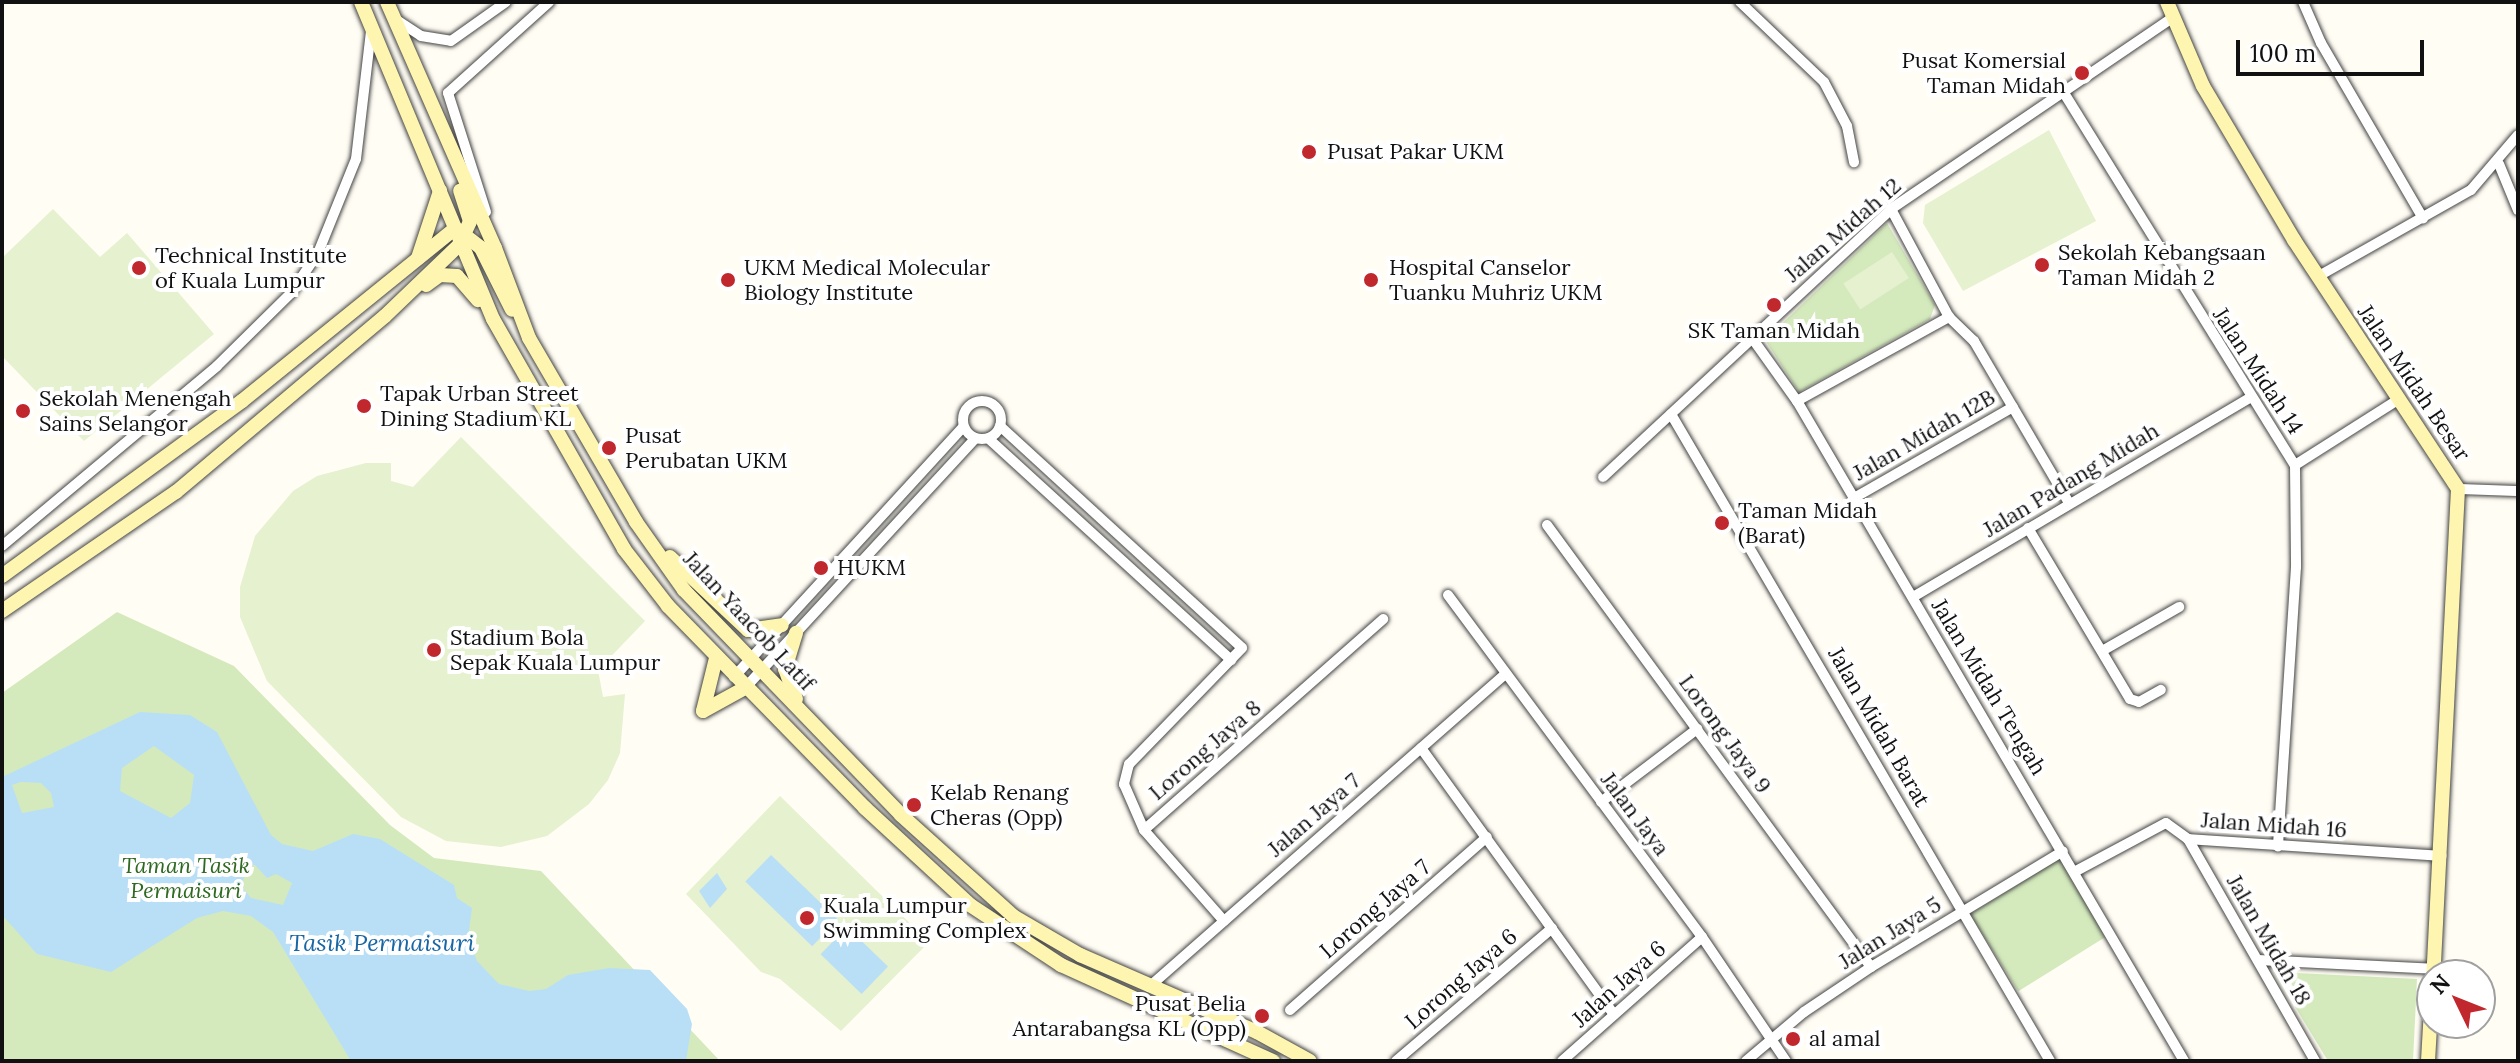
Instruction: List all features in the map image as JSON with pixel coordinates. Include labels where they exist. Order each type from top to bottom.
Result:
[{"type":"street","points":[[361,2],[493,319],[624,549],[716,658],[907,847],[970,905],[1018,940],[1112,990],[1273,1061]]},
{"type":"street","name":"Jalan Yaacob Latif","points":[[387,2],[429,104],[495,248],[529,338],[636,522],[684,590],[955,868],[1013,916],[1149,987],[1310,1061]]},
{"type":"street","points":[[394,18],[421,36],[451,41],[506,2]]},
{"type":"street","points":[[495,248],[448,93],[549,2]]},
{"type":"street","points":[[1740,2],[1824,82],[1847,126],[1854,162]]},
{"type":"street","name":"Jalan Midah Besar","points":[[2167,2],[2203,86],[2317,277],[2458,489],[2434,959]]},
{"type":"street","points":[[2303,2],[2321,43],[2423,218]]},
{"type":"street","name":"Jalan Midah 12","points":[[1603,477],[1891,209],[2173,17]]},
{"type":"street","points":[[2,546],[217,366],[291,293],[318,253],[356,159],[371,31]]},
{"type":"street","name":"Jalan Midah 14","points":[[2064,93],[2249,398],[2295,465],[2296,567],[2278,846]]},
{"type":"street","points":[[385,316],[459,235],[467,210],[429,104]]},
{"type":"street","points":[[2317,277],[2471,190],[2499,164],[2518,135]]},
{"type":"street","points":[[2499,164],[2518,210]]},
{"type":"street","points":[[418,258],[440,191]]},
{"type":"street","points":[[1891,209],[1949,317],[1974,341],[2069,503]]},
{"type":"street","points":[[2,576],[242,401],[418,258],[459,235]]},
{"type":"street","points":[[459,235],[481,248],[529,338]]},
{"type":"street","points":[[2,611],[176,492],[385,316],[440,275],[451,274],[493,319]]},
{"type":"street","points":[[1797,401],[1949,317]]},
{"type":"street","name":"Jalan Midah Tengah","points":[[1752,338],[1797,401],[2076,871],[2184,1061]]},
{"type":"street","name":"Jalan Padang Midah","points":[[1913,597],[2249,398]]},
{"type":"street","name":"Jalan Midah 14","points":[[2295,465],[2399,399]]},
{"type":"street","points":[[242,401],[262,422]]},
{"type":"street","points":[[740,682],[750,660],[963,427],[967,408],[984,401],[999,411],[1000,426],[1242,648],[1129,764],[1124,784],[1144,830]]},
{"type":"street","name":"Jalan Midah 12B","points":[[1854,498],[2013,407]]},
{"type":"street","name":"Jalan Midah Barat","points":[[1671,414],[2050,1061]]},
{"type":"street","points":[[989,439],[1000,426]]},
{"type":"street","points":[[963,427],[975,439],[989,439],[1231,660]]},
{"type":"street","points":[[716,658],[703,711],[740,682],[761,671],[975,439]]},
{"type":"street","points":[[2458,489],[2518,491]]},
{"type":"street","points":[[636,522],[733,621],[748,630],[782,625]]},
{"type":"street","name":"Lorong Jaya 9","points":[[1547,525],[1871,967]]},
{"type":"street","points":[[2028,528],[2130,699],[2139,702],[2161,690]]},
{"type":"street","name":"Jalan Jaya","points":[[1448,595],[1702,937],[1786,1061]]},
{"type":"street","points":[[2102,651],[2179,607]]},
{"type":"street","name":"Lorong Jaya 8","points":[[1224,921],[1144,830],[1383,619]]},
{"type":"street","points":[[796,633],[786,659],[786,680],[807,717]]},
{"type":"street","name":"Jalan Jaya 7","points":[[1149,987],[1506,673]]},
{"type":"street","points":[[1601,802],[1697,729]]},
{"type":"street","points":[[1421,748],[1614,1015]]},
{"type":"street","name":"Jalan Midah 16","points":[[2076,871],[2153,826],[2166,823],[2180,829],[2188,839],[2441,856]]},
{"type":"street","name":"Lorong Jaya 7","points":[[1290,1010],[1487,837]]},
{"type":"street","name":"Jalan Midah 18","points":[[2188,839],[2315,1061]]},
{"type":"street","name":"Jalan Jaya 5","points":[[1746,1061],[1771,1039],[1871,967],[2063,851]]},
{"type":"street","name":"Lorong Jaya 6","points":[[1396,1061],[1552,928]]},
{"type":"street","name":"Jalan Jaya 6","points":[[1562,1061],[1702,937]]},
{"type":"street","points":[[2258,960],[2416,971]]},
{"type":"street","points":[[2428,1061],[2429,1039]]},
{"type":"green space","points":[[2049,130],[2096,221],[1963,291],[1923,223],[1925,205]]},
{"type":"green space","points":[[53,209],[100,257],[127,233],[214,334],[84,441],[2,356],[2,258]]},
{"type":"green space","points":[[1887,223],[1935,305],[1930,319],[1799,392],[1765,340]]},
{"type":"green space","points":[[1892,252],[1909,278],[1860,310],[1843,284]]},
{"type":"green space","name":"Stadium Bola Sepak Kuala Lumpur","points":[[461,437],[645,621],[598,670],[603,697],[625,694],[620,753],[608,780],[589,804],[547,836],[501,847],[446,841],[401,817],[267,681],[240,617],[240,587],[255,536],[293,491],[317,476],[366,463],[391,463],[391,481],[413,487]]},
{"type":"green space","name":"Taman Tasik Permaisuri","points":[[117,612],[234,666],[390,825],[434,858],[541,871],[720,1061],[2,1061],[2,693]]},
{"type":"green space","name":"Kuala Lumpur Swimming Complex","points":[[780,796],[929,942],[841,1031],[780,979],[761,972],[686,894]]},
{"type":"green space","points":[[2060,858],[2108,935],[2018,991],[1970,914]]},
{"type":"green space","points":[[2274,972],[2416,979],[2413,1061],[2328,1061]]},
{"type":"water","name":"Tasik Permaisuri","points":[[140,712],[190,715],[217,732],[271,835],[282,844],[313,851],[353,834],[380,839],[454,885],[457,898],[472,908],[468,938],[477,961],[499,984],[529,991],[546,989],[568,975],[609,968],[650,970],[687,1009],[692,1024],[686,1061],[351,1061],[273,932],[251,916],[223,911],[197,918],[111,972],[37,954],[2,915],[2,777]],"holes":[[[154,746],[194,775],[190,803],[171,818],[120,791],[122,768]],[[41,783],[51,793],[54,807],[22,813],[12,785]],[[246,865],[255,865],[267,878],[276,874],[292,883],[283,905],[251,898],[242,887]]]},
{"type":"water","points":[[771,855],[838,920],[812,946],[745,882]]},
{"type":"water","points":[[717,873],[727,889],[710,908],[699,891]]},
{"type":"water","points":[[847,927],[888,967],[862,994],[821,954]]},
{"type":"place","name":"Pusat Komersial Taman Midah","points":[[2082,73]]},
{"type":"place","name":"Pusat Pakar UKM","points":[[1309,152]]},
{"type":"place","name":"Sekolah Kebangsaan Taman Midah 2","points":[[2042,265]]},
{"type":"place","name":"Technical Institute of Kuala Lumpur","points":[[139,268]]},
{"type":"place","name":"UKM Medical Molecular Biology Institute","points":[[728,280]]},
{"type":"place","name":"Hospital Canselor Tuanku Muhriz UKM","points":[[1371,280]]},
{"type":"place","name":"SK Taman Midah","points":[[1774,305]]},
{"type":"place","name":"Tapak Urban Street Dining Stadium KL","points":[[364,406]]},
{"type":"place","name":"Sekolah Menengah Sains Selangor","points":[[23,411]]},
{"type":"place","name":"Pusat Perubatan UKM","points":[[609,448]]},
{"type":"place","name":"Taman Midah (Barat)","points":[[1722,523]]},
{"type":"place","name":"HUKM","points":[[821,568]]},
{"type":"place","name":"Stadium Bola Sepak Kuala Lumpur","points":[[434,650]]},
{"type":"place","name":"Kelab Renang Cheras (Opp)","points":[[914,805]]},
{"type":"place","name":"Kuala Lumpur Swimming Complex","points":[[807,918]]},
{"type":"place","name":"Pusat Belia Antarabangsa KL (Opp)","points":[[1262,1016]]},
{"type":"place","name":"al amal","points":[[1793,1039]]}]
